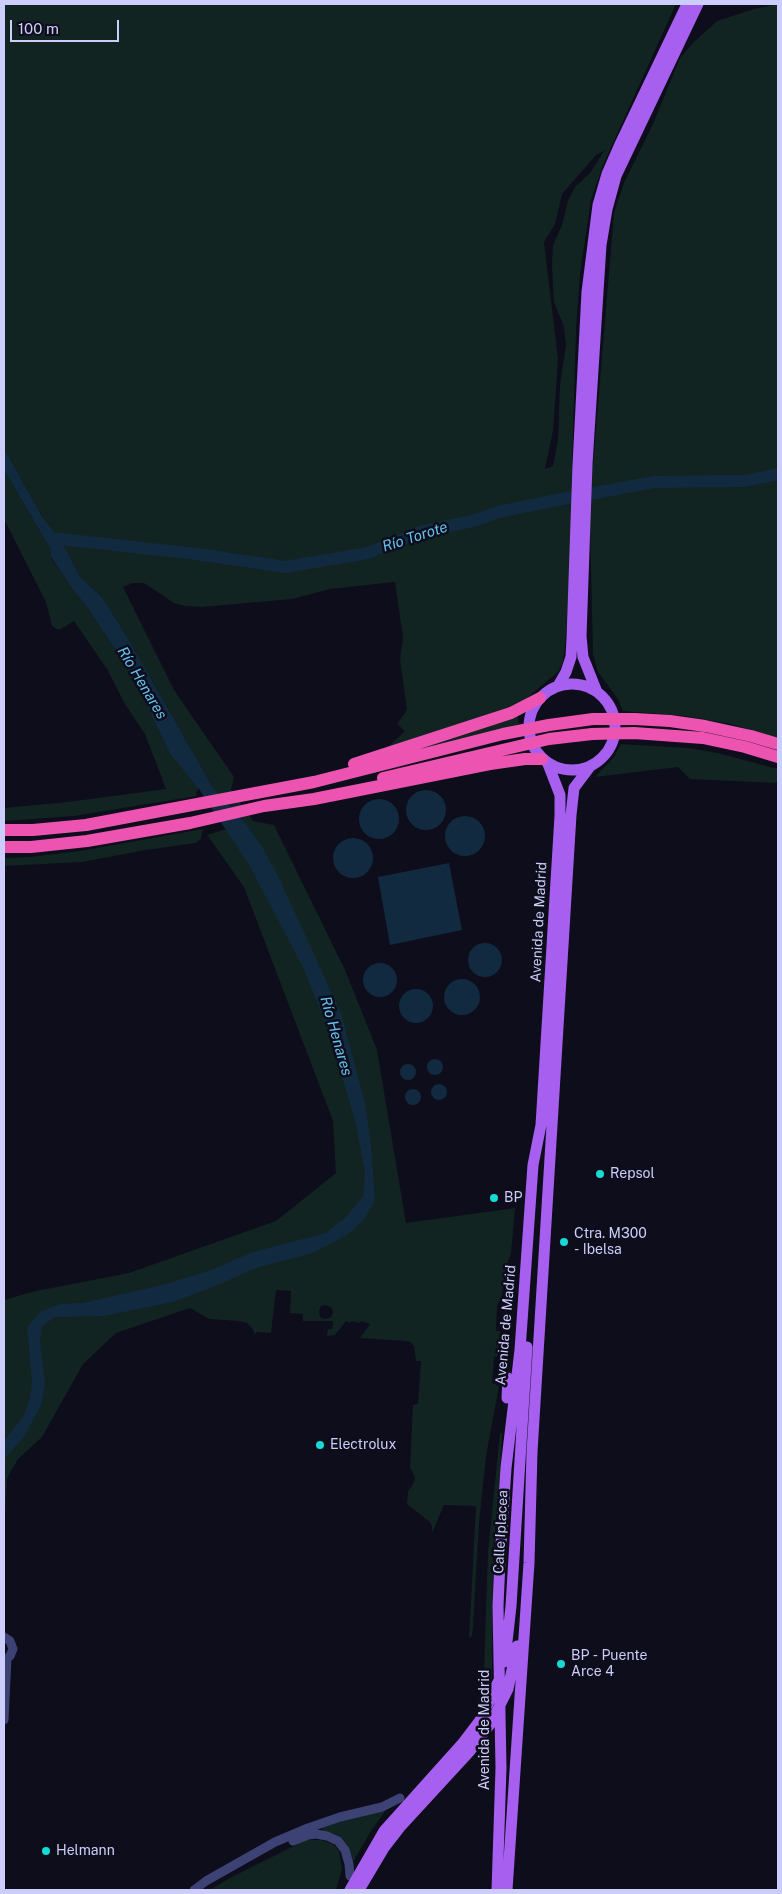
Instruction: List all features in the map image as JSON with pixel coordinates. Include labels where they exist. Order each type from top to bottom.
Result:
[{"type":"highway","points":[[274,788],[378,757],[511,713],[540,698]]},
{"type":"highway","points":[[4,830],[33,830],[86,825],[274,788],[314,782],[504,734],[593,719],[635,719],[705,726],[778,744]]},
{"type":"highway","points":[[4,847],[31,847],[87,841],[190,823],[510,747],[592,734],[634,733],[704,738],[778,757]]},
{"type":"highway","points":[[660,735],[742,752],[778,763]]},
{"type":"highway","points":[[269,805],[314,800],[499,763],[525,759],[545,762]]},
{"type":"main road","points":[[558,686],[566,672],[570,657],[579,556],[587,292],[598,205],[607,174],[621,142],[687,4]]},
{"type":"main road","points":[[583,465],[601,245],[607,209],[616,176],[630,144],[698,4]]},
{"type":"main road","points":[[579,556],[583,657],[597,692]]},
{"type":"main road","points":[[571,684],[582,685],[597,692],[607,702],[614,715],[615,729],[609,750],[601,760],[589,768],[580,770],[565,770],[545,762],[530,741],[528,724],[532,711],[540,698],[558,686],[571,684]]},
{"type":"main road","name":"Avenida de Madrid","points":[[497,1890],[501,1768],[498,1606],[506,1468],[520,1350],[533,1165],[541,1125],[560,816],[560,795],[545,762]]},
{"type":"main road","name":"Avenida de Madrid","points":[[507,1890],[530,1563],[532,1452],[571,816],[574,788],[589,768]]},
{"type":"main road","name":"Calle Iplacea","points":[[350,1890],[384,1831],[462,1744],[481,1719],[498,1684],[506,1651],[513,1579],[541,1125]]},
{"type":"main road","points":[[506,1468],[508,1378]]},
{"type":"main road","name":"Calle Iplacea","points":[[359,1890],[384,1848],[401,1826],[470,1751],[491,1723],[508,1690],[517,1654],[532,1452]]},
{"type":"street","points":[[4,1637],[12,1645],[12,1652],[5,1659],[4,1720]]},
{"type":"street","points":[[194,1890],[206,1881],[275,1842],[340,1817],[382,1807],[400,1798]]},
{"type":"street","points":[[238,1864],[308,1835],[316,1834],[338,1841],[345,1850],[350,1876]]},
{"type":"green space","points":[[4,4],[676,4],[603,165],[591,200],[580,273],[576,331],[572,465],[593,464],[614,213],[624,183],[653,124],[680,58],[717,21],[754,9],[778,4],[778,738],[730,724],[685,716],[623,711],[618,699],[598,672],[593,654],[590,527],[571,549],[565,647],[563,662],[558,672],[521,703],[395,747],[389,746],[405,731],[397,724],[407,710],[400,659],[403,637],[395,582],[330,589],[292,599],[201,607],[174,603],[144,583],[133,583],[123,587],[174,690],[234,777],[231,790],[253,821],[274,825],[345,970],[377,1050],[406,1223],[515,1208],[511,1253],[505,1270],[502,1295],[497,1306],[496,1331],[500,1331],[498,1356],[494,1357],[492,1383],[499,1386],[486,1456],[479,1523],[472,1636],[469,1638],[476,1506],[444,1505],[432,1533],[430,1522],[407,1504],[408,1491],[415,1478],[410,1467],[413,1405],[418,1404],[421,1361],[416,1361],[414,1346],[406,1341],[360,1338],[370,1324],[361,1321],[359,1323],[351,1321],[349,1323],[346,1321],[335,1335],[327,1336],[328,1329],[332,1329],[333,1321],[303,1321],[303,1314],[290,1313],[291,1291],[276,1290],[271,1333],[256,1332],[255,1336],[253,1329],[247,1323],[209,1319],[190,1308],[116,1333],[83,1364],[42,1437],[18,1459],[11,1471],[7,1479],[4,1529],[4,1300],[36,1291],[129,1273],[276,1221],[336,1173],[333,1121],[244,887],[207,835],[245,823],[212,786],[129,640],[102,597],[81,578],[61,540],[43,518],[4,448]],"holes":[[[605,150],[607,151],[604,151],[590,173],[575,187],[568,201],[562,225],[553,245],[554,302],[564,327],[566,345],[560,385],[558,440],[553,466],[545,469],[553,431],[558,359],[544,242],[555,224],[562,194],[596,155]],[[326,1305],[332,1308],[333,1313],[330,1318],[324,1319],[320,1317],[319,1311],[321,1306]]]},
{"type":"green space","points":[[4,470],[50,548],[51,558],[87,607],[133,677],[170,754],[199,788],[196,793],[197,796],[74,816],[4,821],[4,808],[166,789],[145,734],[125,704],[107,669],[74,621],[59,630],[52,626],[46,602],[4,519]]},
{"type":"green space","points":[[517,713],[519,724],[396,755]]},
{"type":"green space","points":[[621,744],[688,748],[718,753],[778,769],[778,783],[690,779],[678,767],[595,777],[614,757]]},
{"type":"green space","points":[[203,829],[201,839],[196,843],[82,862],[4,866],[4,858],[80,851]]},
{"type":"green space","points":[[500,1433],[502,1433],[500,1475],[493,1553],[492,1678],[478,1709],[476,1709],[484,1670],[488,1552]]},
{"type":"green space","points":[[386,1810],[353,1862],[347,1845],[337,1836],[322,1830],[322,1826]]},
{"type":"green space","points":[[306,1840],[321,1840],[333,1844],[339,1851],[342,1869],[336,1890],[210,1890],[228,1879]]},
{"type":"water","name":"Río Henares","points":[[4,448],[43,518],[61,540],[81,578],[102,597],[129,640],[212,786],[245,823],[261,845],[278,876],[341,1013],[365,1103],[371,1145],[375,1200],[365,1218],[347,1235],[313,1253],[259,1267],[173,1302],[104,1316],[55,1317],[42,1326],[40,1340],[45,1384],[41,1406],[23,1438],[4,1459],[4,1441],[23,1417],[30,1398],[32,1382],[27,1327],[42,1311],[60,1304],[83,1303],[166,1284],[211,1270],[253,1252],[326,1233],[347,1216],[363,1196],[365,1173],[356,1124],[327,1026],[303,967],[248,863],[199,789],[170,754],[133,677],[87,607],[51,557],[50,548],[4,470]]},
{"type":"water","points":[[430,790],[437,793],[443,799],[446,810],[445,818],[437,827],[430,830],[422,830],[415,827],[407,818],[406,806],[409,799],[418,791]]},
{"type":"water","points":[[383,799],[390,802],[396,808],[399,819],[398,827],[390,836],[383,839],[375,839],[368,836],[360,827],[359,815],[362,808],[371,800]]},
{"type":"water","points":[[469,816],[476,819],[482,825],[485,836],[484,844],[476,853],[469,856],[461,856],[454,853],[446,844],[445,832],[448,825],[457,817]]},
{"type":"water","points":[[357,838],[364,841],[370,847],[373,858],[372,866],[364,875],[357,878],[349,878],[342,875],[334,866],[333,854],[336,847],[345,839]]},
{"type":"water","points":[[449,863],[462,930],[390,945],[378,877]]},
{"type":"water","points":[[485,943],[492,944],[497,948],[501,953],[501,967],[497,972],[492,976],[485,977],[478,976],[473,972],[469,967],[468,960],[469,953],[473,948],[478,944]]},
{"type":"water","points":[[380,963],[387,964],[392,968],[396,973],[396,987],[392,992],[387,996],[380,997],[373,996],[368,992],[364,987],[363,980],[364,973],[368,968],[373,964]]},
{"type":"water","points":[[462,979],[474,985],[480,997],[474,1009],[462,1015],[450,1009],[444,997],[450,985]]},
{"type":"water","points":[[416,989],[423,990],[428,994],[432,999],[432,1013],[428,1018],[423,1022],[416,1023],[409,1022],[404,1018],[400,1013],[399,1006],[400,999],[404,994],[409,990]]},
{"type":"water","points":[[432,1059],[438,1059],[443,1064],[441,1073],[432,1075],[427,1070],[427,1064]]},
{"type":"water","points":[[405,1064],[411,1064],[416,1069],[414,1078],[405,1080],[400,1075],[400,1069]]},
{"type":"water","points":[[436,1084],[442,1084],[447,1089],[445,1098],[436,1100],[431,1095],[431,1089]]},
{"type":"water","points":[[410,1089],[416,1089],[421,1094],[419,1103],[410,1105],[405,1100],[405,1094]]},
{"type":"waterway","name":"Río Torote","points":[[51,538],[197,554],[285,567],[368,553],[423,531],[473,521],[498,512],[552,501],[654,482],[745,481],[778,474]]},
{"type":"place","name":"Repsol","points":[[600,1174]]},
{"type":"place","name":"BP","points":[[494,1198]]},
{"type":"place","name":"Ctra. M300 - Ibelsa","points":[[564,1242]]},
{"type":"place","name":"Electrolux","points":[[320,1445]]},
{"type":"place","name":"BP - Puente Arce 4","points":[[561,1664]]},
{"type":"place","name":"Helmann","points":[[46,1851]]}]
